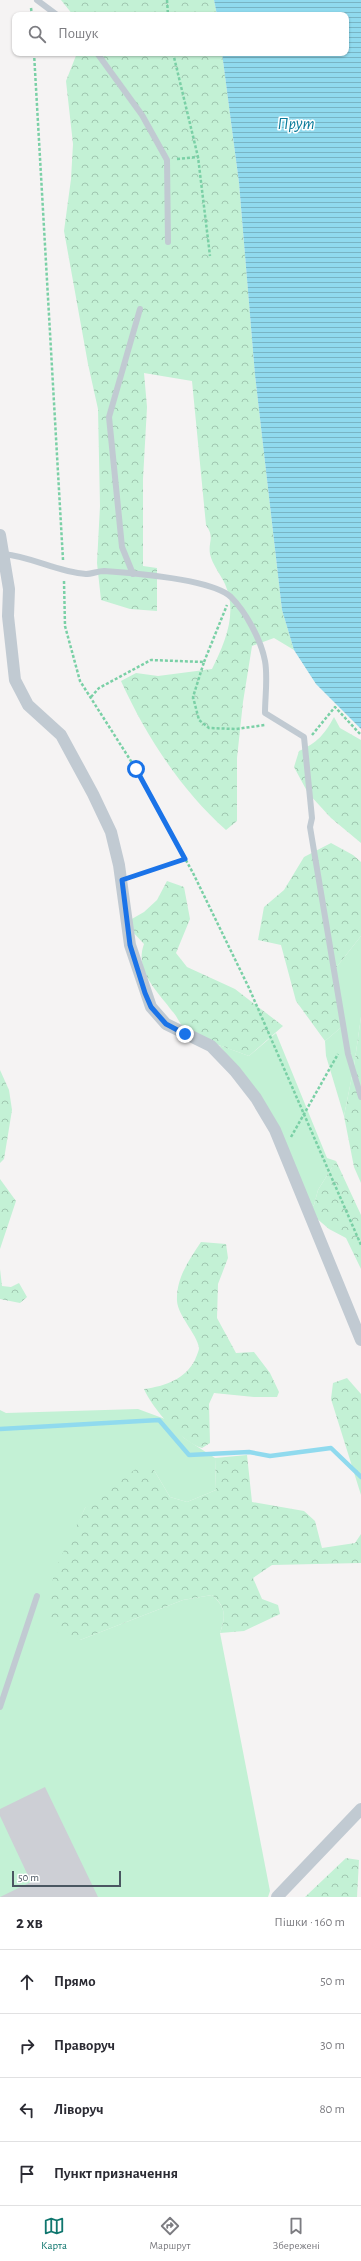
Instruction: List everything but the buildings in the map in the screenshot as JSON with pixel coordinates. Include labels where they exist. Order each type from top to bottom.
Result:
[{"type":"street","points":[[0,535],[4,554],[4,587],[15,680],[28,705],[61,736],[94,794],[110,832],[122,880],[130,945],[151,1007],[166,1024],[211,1046],[256,1098],[275,1130],[361,1340]]},
{"type":"street","points":[[278,1897],[361,1809]]},
{"type":"lane","points":[[37,0],[53,12]]},
{"type":"lane","points":[[99,56],[142,115],[167,160],[168,242]]},
{"type":"lane","points":[[133,574],[122,547],[109,417],[140,309]]},
{"type":"lane","points":[[4,554],[22,556],[64,572],[88,574],[102,571],[177,578],[209,587],[230,596],[246,618],[265,661],[265,713],[304,737],[312,818],[310,827],[346,1040],[361,1097]]},
{"type":"lane","points":[[0,1707],[37,1596]]},
{"type":"path","points":[[166,0],[168,12]]},
{"type":"path","points":[[34,56],[64,572],[65,626],[80,681],[136,769],[185,859],[249,988],[303,1115],[361,1245]]},
{"type":"path","points":[[174,56],[198,157],[210,256]]},
{"type":"path","points":[[167,160],[198,157]]},
{"type":"path","points":[[230,596],[204,662],[193,697],[199,720],[209,728],[236,729],[265,725],[271,727]]},
{"type":"path","points":[[91,697],[99,688],[151,660],[204,662]]},
{"type":"path","points":[[304,737],[314,734],[335,706],[361,735]]},
{"type":"path","points":[[122,880],[185,859]]},
{"type":"path","points":[[283,1151],[346,1040]]},
{"type":"green space","points":[[61,0],[214,0],[216,12],[71,12]]},
{"type":"green space","points":[[76,56],[222,56],[239,183],[255,375],[282,610],[294,650],[274,638],[252,646],[243,702],[237,758],[237,821],[226,830],[194,798],[166,761],[153,742],[121,681],[136,673],[158,676],[212,669],[228,628],[230,617],[229,595],[210,554],[211,536],[206,525],[192,381],[144,373],[147,407],[143,479],[143,566],[157,568],[157,611],[130,609],[101,600],[97,563],[100,506],[98,409],[88,364],[64,231],[71,179],[73,144],[66,81]]},
{"type":"green space","points":[[334,717],[340,728],[361,740],[361,843],[331,818],[308,793],[294,767],[299,751],[316,741]]},
{"type":"green space","points":[[331,843],[353,855],[361,862],[361,936],[335,969],[344,1025],[325,1041],[296,1001],[281,945],[258,940],[264,907],[284,890],[304,857]]},
{"type":"green space","points":[[167,881],[184,887],[190,919],[176,953],[187,967],[235,989],[283,1026],[249,1056],[205,1040],[184,1029],[154,989],[145,972],[142,963],[144,944],[131,930],[130,920],[144,912],[157,900]]},
{"type":"green space","points":[[361,936],[361,1017],[354,1066],[344,1116],[326,1056],[325,1041],[344,1025],[335,969]]},
{"type":"green space","points":[[361,1017],[361,1183],[354,1167],[344,1116],[354,1066]]},
{"type":"green space","points":[[276,1033],[327,1158],[336,1161],[318,1190],[314,1205],[311,1208],[237,1068],[219,1045],[249,1056]]},
{"type":"green space","points":[[0,1070],[9,1090],[12,1110],[4,1159],[0,1163]]},
{"type":"green space","points":[[336,1161],[361,1215],[361,1269],[346,1238],[329,1229],[315,1217],[311,1208],[314,1205],[318,1190]]},
{"type":"green space","points":[[0,1179],[16,1201],[0,1249]]},
{"type":"green space","points":[[201,1242],[226,1244],[228,1258],[218,1284],[217,1318],[236,1353],[254,1352],[270,1373],[279,1392],[277,1397],[254,1397],[214,1393],[209,1404],[210,1443],[202,1448],[194,1445],[168,1424],[154,1406],[144,1389],[167,1384],[180,1377],[191,1367],[195,1360],[199,1348],[198,1343],[178,1307],[177,1293],[184,1270]]},
{"type":"green space","points":[[0,1269],[2,1286],[11,1287],[19,1283],[27,1297],[20,1303],[0,1299]]},
{"type":"green space","points":[[347,1378],[361,1394],[361,1495],[331,1399],[333,1383]]},
{"type":"green space","points":[[138,1409],[165,1419],[184,1438],[215,1458],[216,1490],[187,1502],[170,1497],[154,1470],[85,1508],[72,1537],[80,1640],[183,1600],[212,1595],[217,1600],[224,1612],[220,1633],[270,1891],[268,1897],[0,1897],[0,1410],[6,1413]]},
{"type":"green space","points":[[247,1455],[252,1502],[304,1511],[315,1521],[322,1548],[355,1543],[361,1534],[361,1563],[272,1565],[253,1578],[262,1599],[278,1605],[280,1614],[244,1631],[220,1633],[224,1612],[217,1599],[212,1595],[183,1600],[80,1640],[60,1636],[48,1615],[54,1571],[85,1508],[110,1487],[143,1464],[154,1470],[170,1497],[187,1502],[216,1490],[215,1458]]},
{"type":"green space","points":[[346,1858],[359,1860],[357,1897],[305,1897]]},
{"type":"water","name":"Прут","points":[[214,0],[361,0],[361,729],[316,684],[294,650],[282,610],[255,375],[239,183],[222,56],[349,56],[349,12],[216,12]]},
{"type":"waterway","points":[[0,1429],[159,1420],[189,1455],[249,1452],[270,1456],[331,1448],[361,1477]]},
{"type":"route","points":[[136,769],[185,859],[122,880],[125,915],[130,945],[151,1007],[166,1024],[185,1034]]}]
